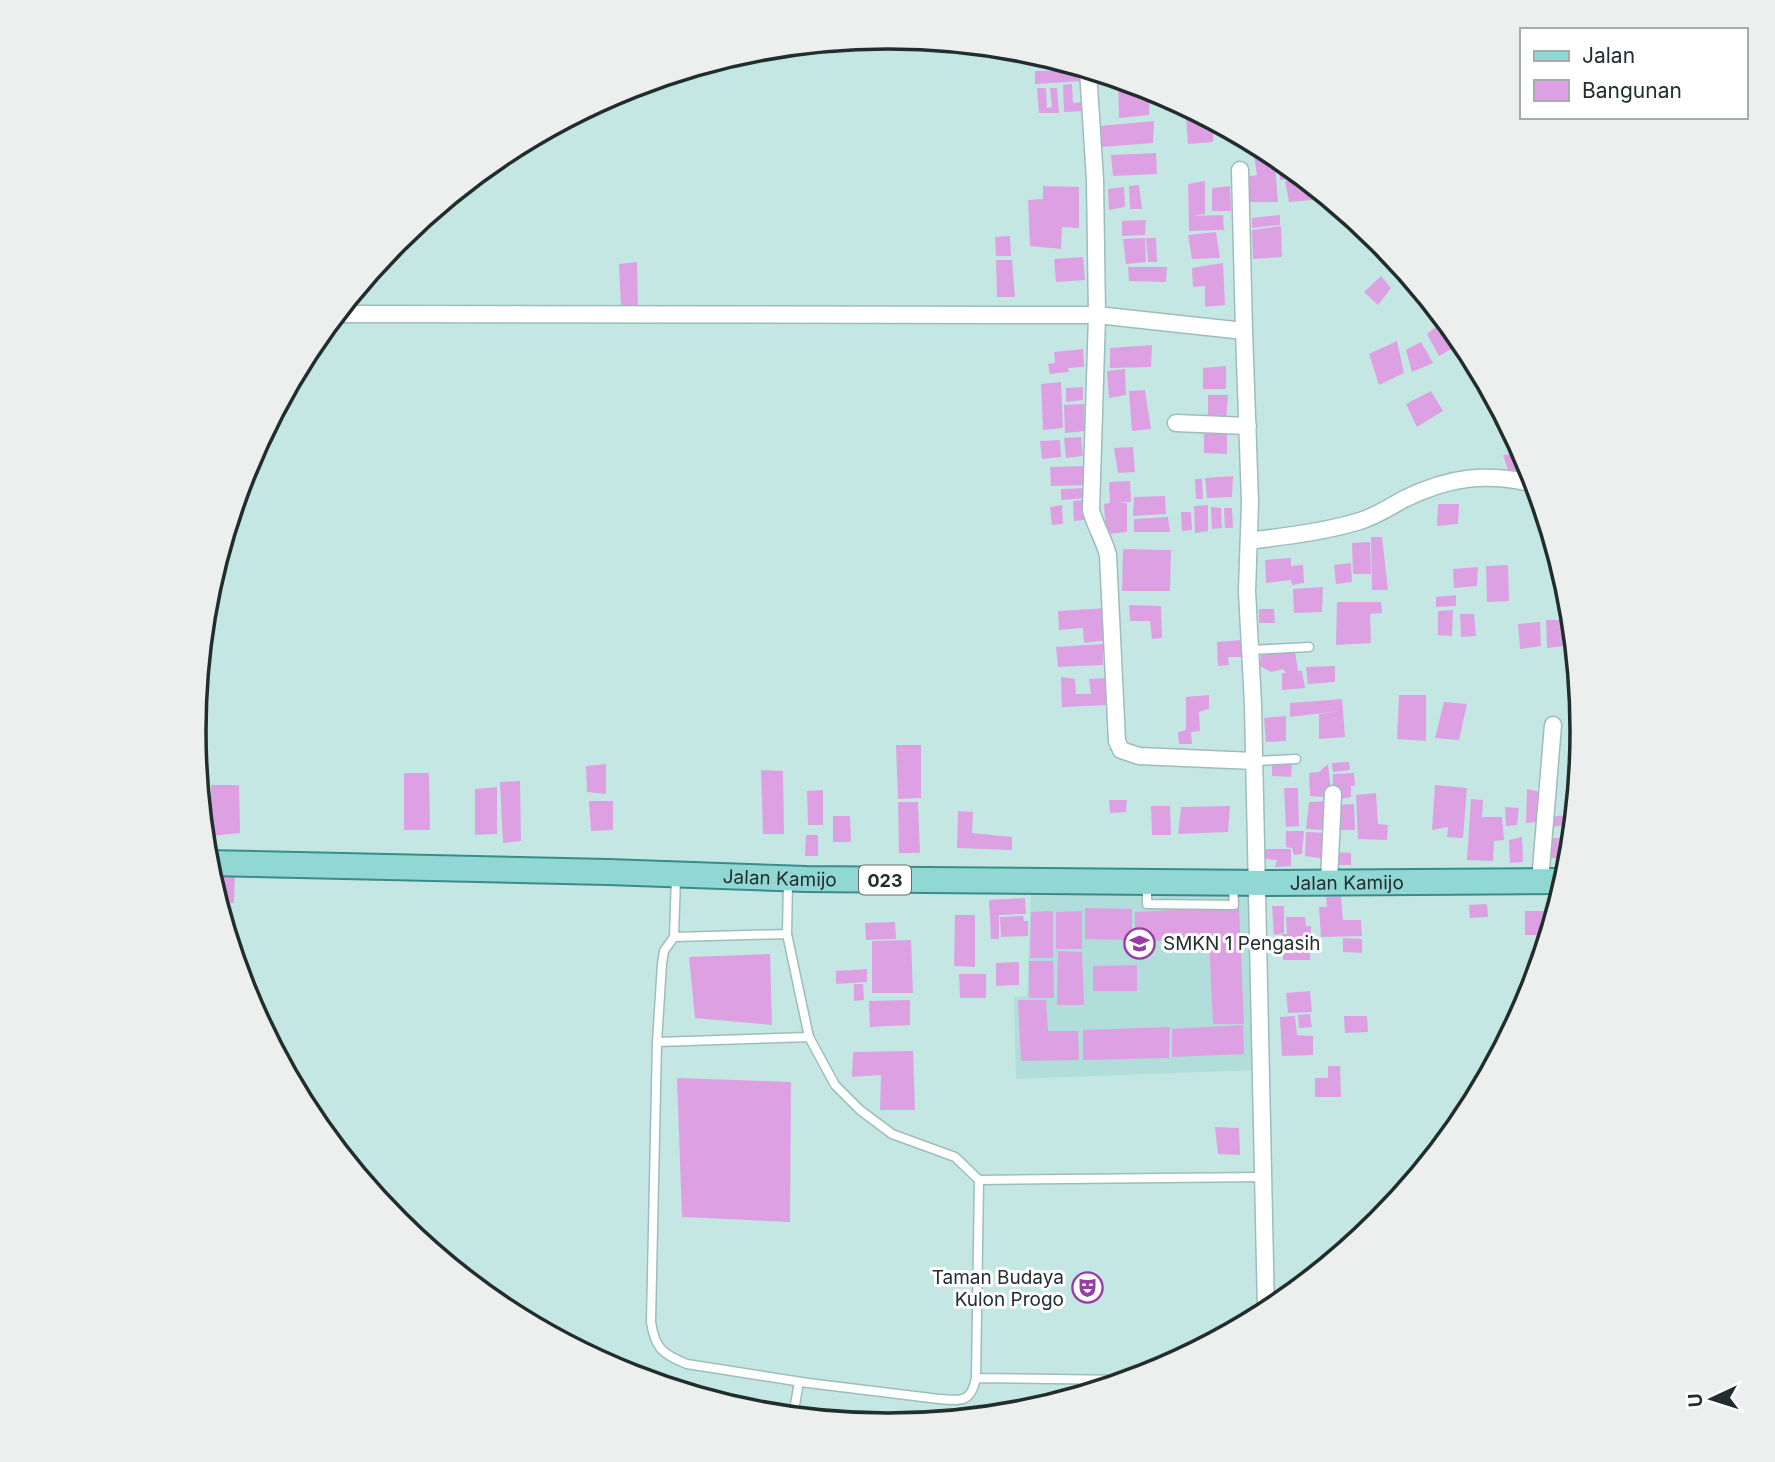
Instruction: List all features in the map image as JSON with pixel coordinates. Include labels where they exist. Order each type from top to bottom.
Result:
[{"type":"main road","name":"Jalan Kamijo","points":[[219,863],[788,878],[1147,882],[1552,881]]},
{"type":"street","points":[[1089,79],[1095,180],[1097,315],[1091,510],[1108,555],[1117,741],[1121,750],[1139,756],[1254,761]]},
{"type":"street","points":[[1240,170],[1248,426],[1247,591],[1254,761],[1245,882],[1262,1177],[1266,1298]]},
{"type":"street","points":[[348,314],[1097,315],[1244,331]]},
{"type":"street","points":[[1176,423],[1248,426]]},
{"type":"street","points":[[1249,541],[1305,534],[1362,520],[1434,485],[1457,480],[1495,477],[1522,482]]},
{"type":"street","points":[[1552,881],[1553,725]]},
{"type":"street","points":[[1329,882],[1333,794]]},
{"type":"lane","points":[[1250,650],[1309,647]]},
{"type":"lane","points":[[1254,761],[1296,759]]},
{"type":"lane","points":[[676,874],[674,937],[664,951],[657,1042],[650,1322],[654,1339],[669,1357],[687,1364],[799,1382],[953,1401],[968,1398],[976,1378],[979,1181]]},
{"type":"lane","points":[[788,878],[787,934],[809,1037],[835,1085],[860,1110],[892,1133],[955,1157],[979,1181],[1262,1177]]},
{"type":"lane","points":[[674,937],[787,934]]},
{"type":"lane","points":[[657,1042],[809,1037]]},
{"type":"lane","points":[[976,1378],[1098,1380]]},
{"type":"lane","points":[[795,1406],[799,1382]]},
{"type":"shaded area","name":"SMKN 1 Pengasih","points":[[1031,884],[1251,888],[1256,1070],[1016,1079],[1014,997],[1027,996]]},
{"type":"building","points":[[1035,71],[1060,71],[1082,77],[1082,81],[1035,84]]},
{"type":"building","points":[[1072,84],[1073,103],[1084,102],[1084,111],[1064,112],[1063,85]]},
{"type":"building","points":[[1037,88],[1046,88],[1047,108],[1052,107],[1050,88],[1057,88],[1059,113],[1039,113]]},
{"type":"building","points":[[1118,89],[1150,102],[1149,115],[1119,118]]},
{"type":"building","points":[[1186,118],[1214,132],[1213,142],[1188,144]]},
{"type":"building","points":[[1154,121],[1153,143],[1101,147],[1100,126]]},
{"type":"building","points":[[1156,153],[1157,174],[1113,176],[1111,155]]},
{"type":"building","points":[[1254,156],[1275,171],[1278,202],[1248,202],[1246,177],[1257,175]]},
{"type":"building","points":[[1205,181],[1205,214],[1193,216],[1223,215],[1224,230],[1189,231],[1188,184]]},
{"type":"building","points":[[1285,181],[1290,181],[1312,197],[1312,200],[1289,202]]},
{"type":"building","points":[[1139,185],[1142,209],[1130,209],[1129,186]]},
{"type":"building","points":[[1043,186],[1079,187],[1079,228],[1062,227],[1061,249],[1030,246],[1028,200],[1043,199]]},
{"type":"building","points":[[1230,186],[1231,211],[1212,211],[1212,188]]},
{"type":"building","points":[[1124,187],[1125,207],[1109,210],[1108,189]]},
{"type":"building","points":[[1280,215],[1280,225],[1252,228],[1252,218]]},
{"type":"building","points":[[1146,220],[1145,235],[1122,236],[1122,221]]},
{"type":"building","points":[[1281,226],[1282,257],[1253,259],[1252,230]]},
{"type":"building","points":[[1216,232],[1220,258],[1192,259],[1188,235]]},
{"type":"building","points":[[1010,236],[1011,256],[996,256],[995,237]]},
{"type":"building","points":[[1145,238],[1146,262],[1126,264],[1123,239]]},
{"type":"building","points":[[1146,238],[1156,238],[1157,262],[1148,262]]},
{"type":"building","points":[[1083,257],[1085,280],[1056,282],[1054,259]]},
{"type":"building","points":[[996,260],[1012,260],[1015,297],[997,297]]},
{"type":"building","points":[[637,262],[638,308],[621,307],[619,264]]},
{"type":"building","points":[[1223,263],[1225,305],[1205,307],[1205,286],[1193,287],[1192,268]]},
{"type":"building","points":[[1128,267],[1167,267],[1166,282],[1129,281]]},
{"type":"building","points":[[1381,276],[1391,288],[1378,305],[1364,292]]},
{"type":"building","points":[[1437,327],[1452,349],[1439,356],[1427,334]]},
{"type":"building","points":[[1397,341],[1404,373],[1379,385],[1369,354]]},
{"type":"building","points":[[1421,342],[1433,363],[1412,372],[1406,350]]},
{"type":"building","points":[[1152,345],[1151,367],[1110,368],[1110,348]]},
{"type":"building","points":[[1083,349],[1084,367],[1068,368],[1069,372],[1050,374],[1048,364],[1055,363],[1054,352]]},
{"type":"building","points":[[1226,366],[1226,389],[1203,389],[1203,368]]},
{"type":"building","points":[[1125,369],[1126,395],[1109,398],[1107,371]]},
{"type":"building","points":[[1061,382],[1063,428],[1043,430],[1041,384]]},
{"type":"building","points":[[1083,387],[1083,400],[1066,402],[1066,388]]},
{"type":"building","points":[[1145,390],[1151,429],[1132,431],[1129,391]]},
{"type":"building","points":[[1431,391],[1443,411],[1417,427],[1406,404]]},
{"type":"building","points":[[1208,395],[1228,395],[1226,420],[1208,421]]},
{"type":"building","points":[[1084,404],[1085,431],[1065,433],[1064,405]]},
{"type":"building","points":[[1204,434],[1227,434],[1227,454],[1204,453]]},
{"type":"building","points":[[1081,437],[1083,456],[1066,458],[1064,438]]},
{"type":"building","points":[[1060,440],[1061,457],[1042,459],[1040,441]]},
{"type":"building","points":[[1133,447],[1135,472],[1118,473],[1114,448]]},
{"type":"building","points":[[1511,454],[1517,470],[1508,470],[1503,455]]},
{"type":"building","points":[[1088,466],[1089,485],[1051,486],[1050,467]]},
{"type":"building","points":[[1233,476],[1232,497],[1207,498],[1205,478]]},
{"type":"building","points":[[1195,479],[1202,479],[1203,499],[1196,499]]},
{"type":"building","points":[[1130,481],[1131,502],[1118,502],[1127,503],[1127,532],[1106,534],[1104,504],[1110,503],[1109,482]]},
{"type":"building","points":[[1087,488],[1087,498],[1061,500],[1061,489]]},
{"type":"building","points":[[1165,496],[1166,514],[1133,516],[1134,497]]},
{"type":"building","points":[[1083,500],[1085,520],[1074,521],[1073,501]]},
{"type":"building","points":[[1438,504],[1459,504],[1458,524],[1437,526]]},
{"type":"building","points":[[1062,505],[1063,524],[1052,525],[1050,507]]},
{"type":"building","points":[[1208,505],[1208,531],[1195,533],[1194,506]]},
{"type":"building","points":[[1211,507],[1221,508],[1222,528],[1212,529]]},
{"type":"building","points":[[1224,508],[1232,508],[1233,528],[1225,528]]},
{"type":"building","points":[[1181,512],[1191,512],[1192,530],[1182,531]]},
{"type":"building","points":[[1168,517],[1170,532],[1134,532],[1134,519]]},
{"type":"building","points":[[1371,537],[1382,537],[1388,590],[1372,590]]},
{"type":"building","points":[[1370,542],[1371,574],[1353,574],[1352,543]]},
{"type":"building","points":[[1123,549],[1171,550],[1170,591],[1122,591]]},
{"type":"building","points":[[1291,558],[1291,566],[1303,565],[1304,583],[1292,585],[1291,580],[1266,583],[1265,560]]},
{"type":"building","points":[[1351,563],[1352,582],[1336,584],[1334,565]]},
{"type":"building","points":[[1508,565],[1509,601],[1487,602],[1486,566]]},
{"type":"building","points":[[1478,567],[1477,586],[1454,588],[1453,569]]},
{"type":"building","points":[[1323,587],[1322,612],[1294,613],[1293,589]]},
{"type":"building","points":[[1456,595],[1456,606],[1436,607],[1436,597]]},
{"type":"building","points":[[1337,602],[1381,602],[1382,613],[1370,614],[1371,643],[1336,645]]},
{"type":"building","points":[[1129,605],[1161,606],[1162,638],[1152,639],[1150,621],[1130,621]]},
{"type":"building","points":[[1107,608],[1108,640],[1084,643],[1083,628],[1059,630],[1058,611]]},
{"type":"building","points":[[1259,609],[1274,609],[1275,623],[1259,623]]},
{"type":"building","points":[[1453,610],[1452,636],[1438,635],[1438,611]]},
{"type":"building","points":[[1460,614],[1474,614],[1476,636],[1461,637]]},
{"type":"building","points":[[1546,620],[1560,620],[1564,646],[1547,648]]},
{"type":"building","points":[[1540,622],[1541,646],[1520,649],[1518,624]]},
{"type":"building","points":[[1241,640],[1243,657],[1228,657],[1229,665],[1218,666],[1217,642]]},
{"type":"building","points":[[1103,644],[1103,665],[1058,667],[1056,647]]},
{"type":"building","points":[[1261,651],[1295,651],[1298,671],[1302,671],[1305,688],[1282,690],[1282,673],[1286,673],[1283,669],[1271,672],[1260,666]]},
{"type":"building","points":[[1335,666],[1335,682],[1308,684],[1306,667]]},
{"type":"building","points":[[1061,677],[1075,679],[1076,694],[1091,694],[1089,679],[1106,678],[1107,705],[1062,707]]},
{"type":"building","points":[[1209,695],[1209,709],[1199,712],[1200,731],[1191,732],[1192,744],[1179,744],[1178,732],[1186,730],[1186,697]]},
{"type":"building","points":[[1399,695],[1426,695],[1426,741],[1397,739]]},
{"type":"building","points":[[1342,699],[1345,737],[1319,739],[1319,714],[1339,711],[1290,717],[1290,703]]},
{"type":"building","points":[[1444,702],[1467,704],[1459,740],[1435,738]]},
{"type":"building","points":[[1286,716],[1286,741],[1266,742],[1264,718]]},
{"type":"building","points":[[896,745],[921,745],[921,798],[898,799]]},
{"type":"building","points":[[1349,762],[1350,770],[1333,772],[1332,763]]},
{"type":"building","points":[[606,764],[606,794],[587,792],[586,766]]},
{"type":"building","points":[[1292,764],[1291,777],[1272,776],[1272,765]]},
{"type":"building","points":[[1328,764],[1331,793],[1323,797],[1310,796],[1309,773],[1319,772]]},
{"type":"building","points":[[761,770],[783,771],[784,834],[763,834]]},
{"type":"building","points":[[404,773],[429,773],[430,830],[404,830]]},
{"type":"building","points":[[1354,773],[1355,786],[1351,786],[1351,797],[1340,799],[1340,788],[1333,788],[1333,774]]},
{"type":"building","points":[[520,781],[521,841],[503,843],[500,782]]},
{"type":"building","points":[[211,785],[239,785],[240,833],[214,836]]},
{"type":"building","points":[[1435,785],[1467,788],[1463,838],[1447,837],[1448,827],[1432,830]]},
{"type":"building","points":[[497,787],[497,834],[475,835],[475,789]]},
{"type":"building","points":[[1284,788],[1298,788],[1299,826],[1286,827]]},
{"type":"building","points":[[1527,789],[1544,793],[1540,822],[1526,823]]},
{"type":"building","points":[[823,790],[823,825],[808,825],[807,791]]},
{"type":"building","points":[[1376,793],[1378,824],[1388,825],[1387,840],[1358,839],[1356,795]]},
{"type":"building","points":[[1471,799],[1483,800],[1482,817],[1502,817],[1504,840],[1494,841],[1493,861],[1467,860]]},
{"type":"building","points":[[1109,800],[1127,800],[1126,812],[1110,813]]},
{"type":"building","points":[[589,801],[613,801],[613,830],[591,831]]},
{"type":"building","points":[[1329,801],[1327,830],[1306,829],[1309,802]]},
{"type":"building","points":[[898,802],[918,802],[920,853],[899,853]]},
{"type":"building","points":[[1354,804],[1355,830],[1336,830],[1335,805]]},
{"type":"building","points":[[1151,806],[1170,806],[1171,835],[1152,835]]},
{"type":"building","points":[[1230,806],[1228,832],[1178,834],[1181,807]]},
{"type":"building","points":[[1505,807],[1519,808],[1517,825],[1506,826]]},
{"type":"building","points":[[958,811],[973,812],[972,833],[1012,837],[1012,850],[957,848]]},
{"type":"building","points":[[1564,815],[1563,825],[1550,827],[1549,817]]},
{"type":"building","points":[[833,816],[850,816],[851,842],[833,842]]},
{"type":"building","points":[[1286,831],[1304,831],[1302,854],[1294,855],[1292,848],[1286,847]]},
{"type":"building","points":[[1306,832],[1328,833],[1326,859],[1305,856]]},
{"type":"building","points":[[806,835],[818,835],[818,856],[805,856]]},
{"type":"building","points":[[1522,837],[1523,862],[1510,863],[1509,840]]},
{"type":"building","points":[[1546,838],[1561,838],[1557,858],[1544,858]]},
{"type":"building","points":[[1264,849],[1291,849],[1291,866],[1275,867],[1277,860],[1265,859]]},
{"type":"building","points":[[1333,852],[1351,853],[1351,865],[1332,865]]},
{"type":"building","points":[[221,874],[235,875],[234,903],[228,903]]},
{"type":"building","points":[[1341,896],[1343,920],[1361,920],[1362,936],[1321,937],[1319,907],[1327,907],[1326,897]]},
{"type":"building","points":[[1025,898],[1026,914],[999,915],[999,939],[991,939],[989,900]]},
{"type":"building","points":[[1487,904],[1488,917],[1470,918],[1469,905]]},
{"type":"building","points":[[1272,906],[1284,906],[1284,933],[1274,935]]},
{"type":"building","points":[[1239,907],[1244,1024],[1213,1024],[1209,940],[1135,941],[1135,912]]},
{"type":"building","points":[[1085,908],[1132,909],[1132,940],[1085,939]]},
{"type":"building","points":[[1053,911],[1053,958],[1030,958],[1031,912]]},
{"type":"building","points":[[1082,911],[1082,949],[1056,949],[1056,912]]},
{"type":"building","points":[[1525,911],[1545,911],[1538,935],[1525,935]]},
{"type":"building","points":[[955,915],[975,915],[975,967],[954,966]]},
{"type":"building","points":[[1023,916],[1024,921],[1028,921],[1028,936],[1001,937],[1000,917]]},
{"type":"building","points":[[1286,917],[1305,917],[1306,926],[1311,926],[1310,960],[1283,960],[1282,934],[1287,934]]},
{"type":"building","points":[[895,922],[896,939],[866,940],[865,923]]},
{"type":"building","points":[[1343,938],[1362,939],[1362,953],[1343,952]]},
{"type":"building","points":[[911,940],[913,993],[872,993],[872,941]]},
{"type":"building","points":[[1058,951],[1082,952],[1084,1005],[1057,1005]]},
{"type":"building","points":[[770,954],[772,1025],[695,1018],[689,957]]},
{"type":"building","points":[[1029,961],[1053,961],[1054,998],[1029,998]]},
{"type":"building","points":[[1019,962],[1019,985],[996,986],[996,963]]},
{"type":"building","points":[[1137,965],[1137,991],[1093,991],[1093,966]]},
{"type":"building","points":[[867,969],[867,982],[836,984],[836,971]]},
{"type":"building","points":[[959,974],[986,974],[986,998],[960,998]]},
{"type":"building","points":[[854,984],[863,984],[864,1000],[854,1001]]},
{"type":"building","points":[[1310,991],[1312,1012],[1288,1013],[1286,993]]},
{"type":"building","points":[[910,1000],[910,1025],[870,1027],[869,1001]]},
{"type":"building","points":[[1018,1000],[1046,1000],[1048,1031],[1078,1031],[1079,1060],[1021,1061]]},
{"type":"building","points":[[1310,1014],[1312,1027],[1299,1028],[1298,1015]]},
{"type":"building","points":[[1295,1016],[1297,1035],[1313,1036],[1313,1055],[1282,1056],[1280,1017]]},
{"type":"building","points":[[1344,1016],[1367,1016],[1368,1032],[1345,1033]]},
{"type":"building","points":[[1243,1025],[1244,1054],[1172,1057],[1172,1029]]},
{"type":"building","points":[[1170,1027],[1169,1058],[1083,1060],[1083,1030]]},
{"type":"building","points":[[913,1051],[915,1110],[880,1110],[881,1075],[852,1077],[853,1052]]},
{"type":"building","points":[[1328,1066],[1340,1066],[1341,1097],[1315,1097],[1315,1078],[1328,1078]]},
{"type":"building","points":[[677,1078],[791,1082],[790,1222],[682,1217]]},
{"type":"building","points":[[1215,1127],[1239,1128],[1240,1155],[1218,1154]]},
{"type":"place","name":"SMKN 1 Pengasih","points":[[1140,943]]},
{"type":"place","name":"Taman Budaya Kulon Progo","points":[[1087,1288]]}]
